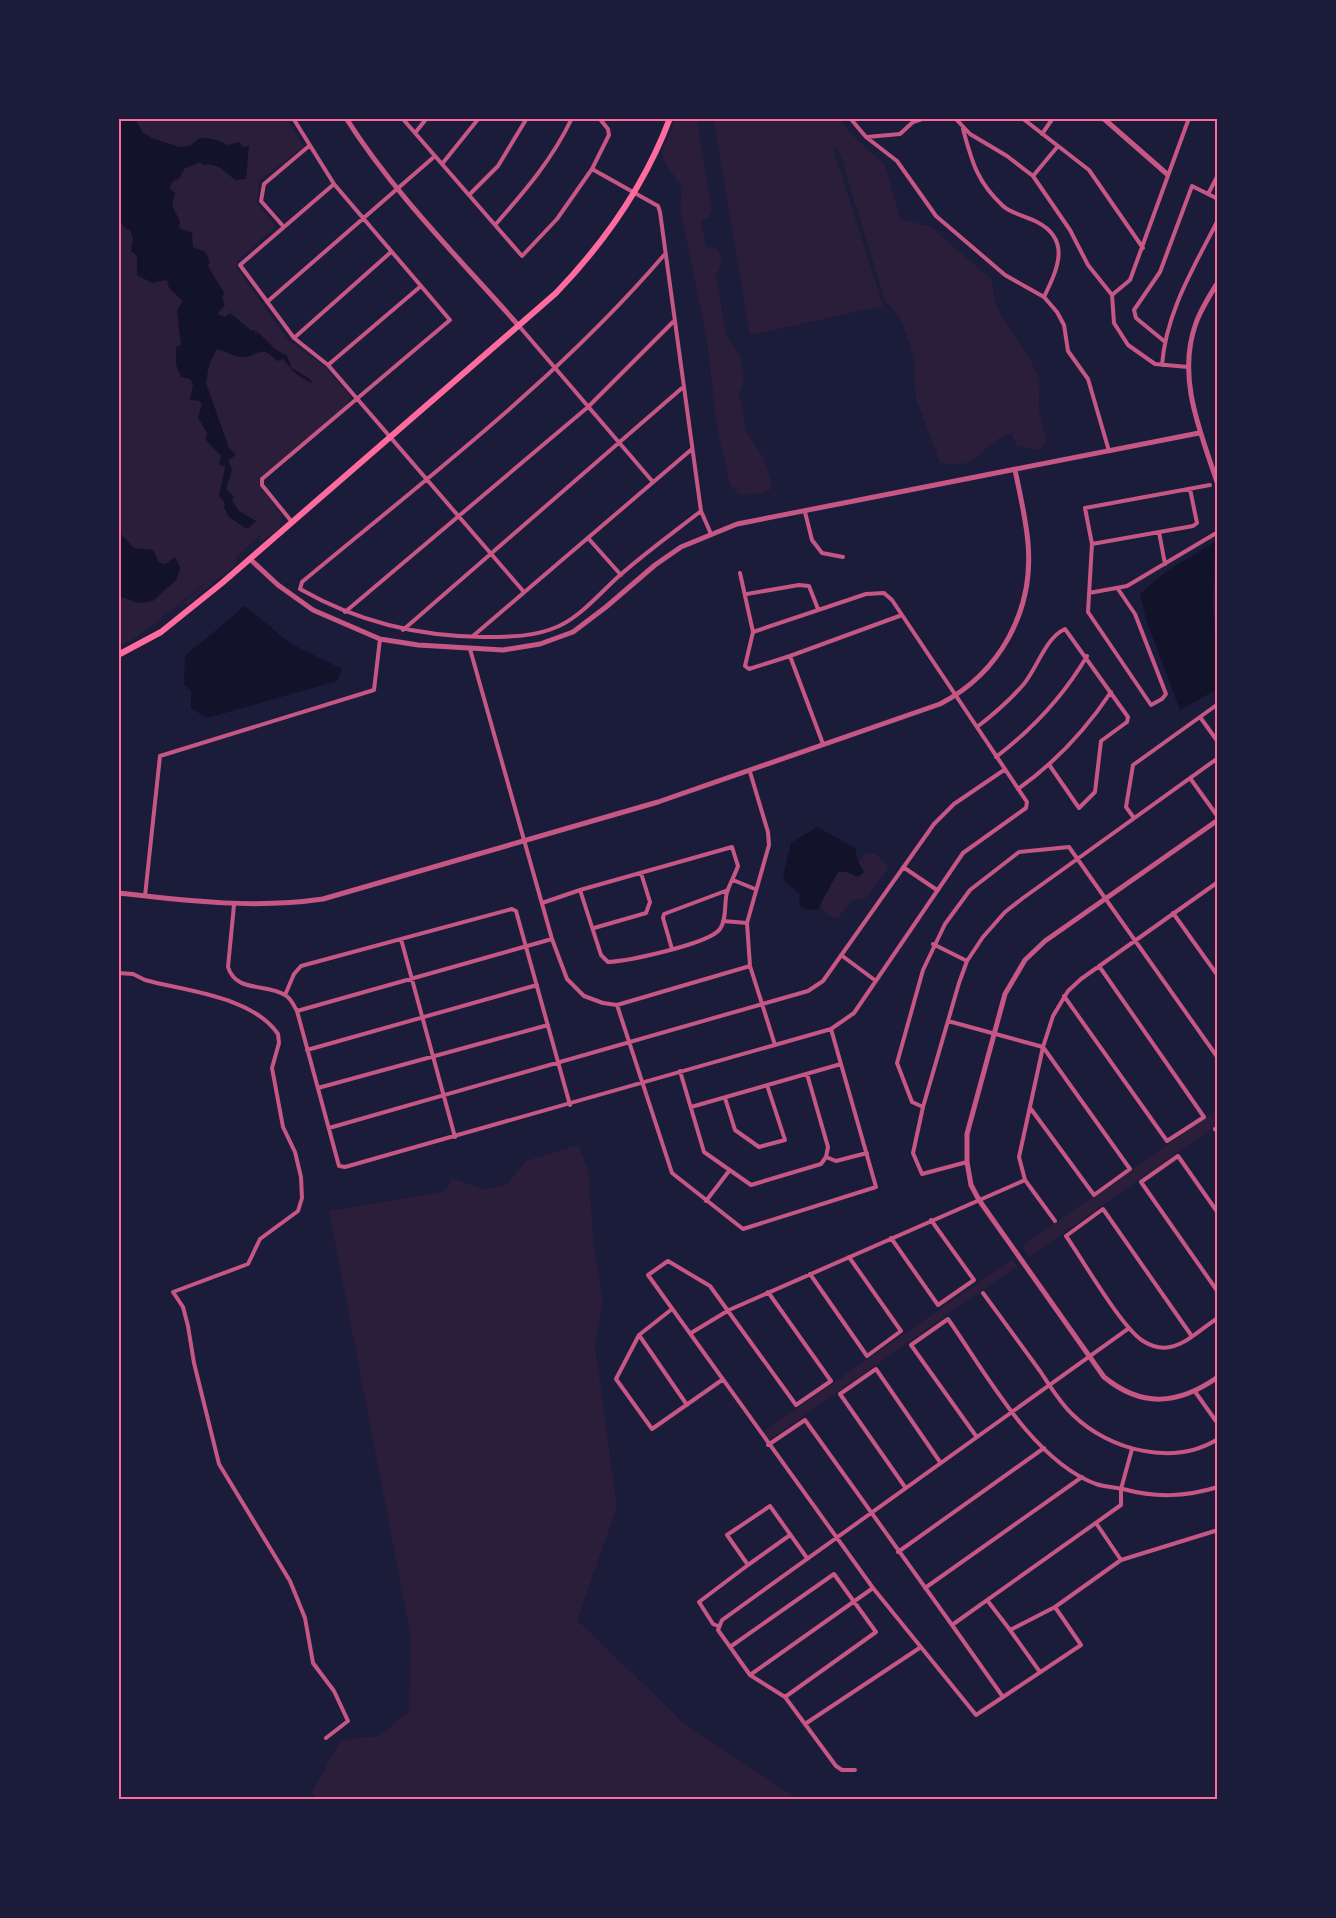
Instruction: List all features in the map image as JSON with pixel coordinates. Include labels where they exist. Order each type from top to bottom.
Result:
[{"type":"main road","points":[[118,655],[161,632],[250,559],[519,326],[584,263],[635,192],[670,118]]},
{"type":"street","points":[[292,522],[262,485],[262,479],[450,320],[334,184],[293,118]]},
{"type":"street","points":[[346,118],[363,145],[398,188],[653,482]]},
{"type":"street","points":[[402,118],[522,256],[557,219],[592,169],[609,135],[608,129],[600,118]]},
{"type":"street","points":[[415,133],[427,118]]},
{"type":"street","points":[[442,164],[478,118]]},
{"type":"street","points":[[469,195],[498,166],[527,118]]},
{"type":"street","points":[[495,225],[536,180],[559,145],[572,118]]},
{"type":"street","points":[[850,118],[866,137],[897,161],[936,216],[1005,275],[1044,297],[1064,325],[1068,351],[1088,379],[1109,451]]},
{"type":"street","points":[[866,137],[900,134],[913,122],[925,118]]},
{"type":"street","points":[[955,118],[963,129],[976,173],[983,184],[1005,208],[1046,228],[1059,248],[1060,257],[1044,297]]},
{"type":"street","points":[[1022,118],[1089,170],[1107,192],[1137,242],[1143,248]]},
{"type":"street","points":[[1042,134],[1053,118]]},
{"type":"street","points":[[1103,118],[1167,174]]},
{"type":"street","points":[[1112,296],[1130,280],[1189,118]]},
{"type":"street","points":[[963,129],[1007,156],[1033,176],[1076,240],[1092,272],[1112,296],[1114,323],[1119,335],[1143,358],[1162,365],[1188,367]]},
{"type":"street","points":[[283,226],[261,201],[264,184],[309,146]]},
{"type":"street","points":[[1033,176],[1058,146]]},
{"type":"street","points":[[267,302],[435,156]]},
{"type":"street","points":[[592,169],[658,206],[701,511],[711,534]]},
{"type":"street","points":[[1208,194],[1218,174]]},
{"type":"street","points":[[334,184],[240,265],[294,338],[328,365],[358,398],[524,592]]},
{"type":"street","points":[[1164,341],[1136,318],[1134,310],[1160,272],[1192,186],[1218,199]]},
{"type":"street","points":[[1162,365],[1164,341],[1179,296],[1218,220]]},
{"type":"street","points":[[294,338],[391,252]]},
{"type":"street","points":[[665,254],[626,301],[556,369],[302,582],[300,589],[345,612],[376,624],[403,630],[441,636],[521,637],[561,625],[577,615],[621,575],[701,511]]},
{"type":"street","points":[[1218,282],[1196,322],[1188,367],[1199,433],[1218,485]]},
{"type":"street","points":[[328,365],[421,286]]},
{"type":"street","points":[[345,612],[588,407],[673,322]]},
{"type":"street","points":[[403,630],[682,387]]},
{"type":"street","points":[[250,559],[278,585],[313,610],[380,639],[470,649],[521,648],[573,632],[606,608],[655,565],[681,548],[737,524],[1199,433]]},
{"type":"street","points":[[473,636],[692,449]]},
{"type":"street","points":[[118,893],[234,905],[284,905],[323,899],[526,841],[750,772],[922,711],[956,695],[969,686],[999,653],[1022,610],[1027,588],[1028,543],[1015,470]]},
{"type":"street","points":[[1118,589],[1135,614],[1166,694],[1151,705],[1088,612],[1092,544],[1085,508],[1210,485]]},
{"type":"street","points":[[1092,544],[1197,523],[1191,489]]},
{"type":"street","points":[[805,512],[812,540],[822,553],[843,557]]},
{"type":"street","points":[[1159,532],[1165,564]]},
{"type":"street","points":[[1089,592],[1118,589],[1218,532]]},
{"type":"street","points":[[588,538],[621,575]]},
{"type":"street","points":[[740,573],[747,594],[753,632],[744,661],[749,669],[902,615]]},
{"type":"street","points":[[747,594],[799,585],[809,586],[818,609]]},
{"type":"street","points":[[234,905],[228,967],[230,975],[237,982],[285,995],[297,1011],[339,1166],[345,1167],[642,1085],[680,1071],[831,1029],[854,1013],[963,853],[1026,808],[1027,802],[892,600],[884,593],[818,609],[753,632]]},
{"type":"street","points":[[977,727],[1004,706],[1024,683],[1056,633],[1065,629],[1087,656],[1128,717],[1127,722],[1101,741],[1095,792],[1079,808],[1050,766]]},
{"type":"street","points":[[145,896],[160,756],[374,690],[380,639]]},
{"type":"street","points":[[470,649],[552,939],[567,979],[574,987],[592,1001],[617,1005],[750,966]]},
{"type":"street","points":[[790,656],[824,745]]},
{"type":"street","points":[[996,757],[1026,734],[1048,711],[1069,687],[1087,656]]},
{"type":"street","points":[[1018,789],[1050,766],[1094,717],[1111,692]]},
{"type":"street","points":[[1134,818],[1126,807],[1134,765],[1218,704]]},
{"type":"street","points":[[1200,717],[1218,742]]},
{"type":"street","points":[[967,1162],[922,1174],[913,1153],[923,1107],[967,961],[1005,912],[1218,758]]},
{"type":"street","points":[[329,1128],[763,1006],[808,990],[823,981],[933,824],[954,804],[1004,770]]},
{"type":"street","points":[[750,772],[768,832],[769,845],[747,922],[750,966],[775,1045]]},
{"type":"street","points":[[1190,778],[1218,819],[1045,941],[1025,960],[1005,994],[968,1134],[967,1162],[971,1185],[979,1200],[1104,1377],[1117,1388],[1137,1397],[1163,1400],[1196,1393],[1218,1377]]},
{"type":"street","points":[[542,903],[580,890],[732,847],[738,866],[728,890],[723,921],[712,935],[672,949],[608,962],[601,955],[580,890]]},
{"type":"street","points":[[923,1107],[912,1102],[897,1063],[923,970],[933,944],[958,904],[970,890],[1019,852],[1068,847],[1218,1058]]},
{"type":"street","points":[[903,867],[937,891]]},
{"type":"street","points":[[594,928],[646,913],[650,902],[641,873]]},
{"type":"street","points":[[733,880],[755,889]]},
{"type":"street","points":[[1055,1221],[1025,1180],[1019,1157],[1043,1047],[1053,1016],[1065,996],[1099,966],[1218,882]]},
{"type":"street","points":[[672,949],[663,918],[664,914],[669,909],[728,890]]},
{"type":"street","points":[[285,995],[294,974],[301,966],[512,909],[516,911],[570,1105]]},
{"type":"street","points":[[1173,913],[1218,976]]},
{"type":"street","points":[[723,921],[747,922]]},
{"type":"street","points":[[401,939],[455,1137]]},
{"type":"street","points":[[297,1011],[552,939]]},
{"type":"street","points":[[933,944],[967,961]]},
{"type":"street","points":[[841,955],[876,981]]},
{"type":"street","points":[[1065,996],[1167,1141],[1204,1117],[1099,966]]},
{"type":"street","points":[[118,973],[133,974],[145,980],[223,999],[256,1016],[278,1034],[279,1043],[272,1068],[283,1127],[295,1152],[301,1177],[302,1198],[298,1210],[260,1239],[248,1264],[173,1292],[183,1307],[219,1464],[290,1581],[305,1618],[313,1663],[345,1709],[348,1721],[326,1738]]},
{"type":"street","points":[[307,1050],[537,985]]},
{"type":"street","points":[[617,1005],[672,1173],[743,1229],[876,1187],[831,1029]]},
{"type":"street","points":[[948,1021],[1043,1047],[1130,1169],[1094,1195],[1030,1108]]},
{"type":"street","points":[[318,1088],[548,1025]]},
{"type":"street","points":[[691,1107],[841,1064]]},
{"type":"street","points":[[680,1071],[704,1152],[751,1185],[821,1164],[826,1157],[828,1147],[807,1074]]},
{"type":"street","points":[[725,1098],[735,1130],[759,1147],[785,1140],[767,1085]]},
{"type":"street","points":[[826,1157],[836,1161],[867,1153]]},
{"type":"street","points":[[1218,1213],[1178,1156],[1141,1182],[1218,1292]]},
{"type":"street","points":[[706,1201],[729,1171]]},
{"type":"street","points":[[690,1333],[729,1310],[768,1292],[1025,1180]]},
{"type":"street","points":[[1191,1335],[1103,1209],[1066,1236],[1130,1328],[1144,1342],[1162,1347],[1182,1342],[1218,1318]]},
{"type":"street","points":[[891,1238],[938,1305],[974,1280],[931,1220]]},
{"type":"street","points":[[810,1274],[867,1356],[901,1331],[849,1257]]},
{"type":"street","points":[[768,1292],[831,1381],[796,1406],[710,1286],[668,1261],[648,1275],[873,1588],[976,1715],[1081,1645],[1055,1608]]},
{"type":"street","points":[[984,1293],[1074,1416],[1102,1435],[1132,1449],[1161,1454],[1177,1452],[1218,1439]]},
{"type":"street","points":[[672,1309],[639,1335],[616,1379],[652,1429],[722,1380]]},
{"type":"street","points":[[976,1436],[912,1345],[948,1319],[1013,1410],[1044,1448],[1070,1470],[1095,1484],[1157,1496],[1188,1494],[1218,1487]]},
{"type":"street","points":[[855,1770],[842,1770],[836,1766],[785,1697],[750,1675],[729,1648],[718,1626],[722,1620],[905,1487],[1130,1328]]},
{"type":"street","points":[[639,1335],[687,1405]]},
{"type":"street","points":[[905,1487],[840,1394],[876,1369],[940,1462]]},
{"type":"street","points":[[1196,1393],[1218,1424]]},
{"type":"street","points":[[768,1445],[805,1420],[1003,1697]]},
{"type":"street","points":[[898,1552],[1044,1448]]},
{"type":"street","points":[[952,1625],[1121,1505],[1121,1489],[1132,1449]]},
{"type":"street","points":[[925,1588],[1082,1477]]},
{"type":"street","points":[[748,1565],[728,1535],[770,1506],[807,1558]]},
{"type":"street","points":[[1096,1523],[1121,1560]]},
{"type":"street","points":[[1010,1630],[1055,1608],[1121,1560],[1218,1530]]},
{"type":"street","points":[[718,1626],[713,1624],[699,1602],[790,1535]]},
{"type":"street","points":[[729,1648],[834,1574],[876,1632],[785,1697]]},
{"type":"street","points":[[750,1675],[873,1588]]},
{"type":"street","points":[[987,1600],[1040,1672]]},
{"type":"street","points":[[806,1724],[921,1647]]},
{"type":"shaded area","points":[[713,118],[840,119],[850,133],[885,165],[900,219],[931,227],[992,280],[999,309],[1034,367],[1039,381],[1039,406],[1047,440],[1040,450],[1017,446],[1011,434],[1001,437],[980,455],[964,464],[940,462],[916,399],[913,352],[899,316],[885,301],[839,150],[833,148],[883,306],[750,335]]},
{"type":"shaded area","points":[[118,119],[135,119],[143,133],[180,147],[189,146],[204,138],[217,140],[227,145],[239,142],[243,147],[249,146],[246,179],[235,180],[217,166],[204,165],[200,162],[184,169],[179,179],[173,181],[169,188],[175,193],[172,206],[180,221],[179,228],[192,233],[193,247],[205,252],[210,262],[208,266],[224,293],[222,298],[225,305],[217,314],[225,317],[230,313],[252,331],[255,330],[256,335],[257,331],[275,349],[287,356],[292,368],[310,379],[313,384],[296,374],[283,359],[277,361],[262,351],[247,357],[240,357],[217,349],[209,365],[206,383],[229,448],[236,455],[228,460],[232,470],[226,489],[234,497],[232,501],[239,511],[256,521],[247,529],[229,517],[224,508],[225,503],[219,496],[225,467],[219,464],[221,456],[205,439],[207,434],[198,417],[202,405],[200,401],[190,400],[193,384],[190,379],[181,377],[176,365],[176,347],[181,345],[177,310],[183,301],[169,288],[167,280],[152,283],[137,275],[137,256],[131,251],[133,238],[130,230],[125,229],[119,219]]},
{"type":"shaded area","points":[[119,119],[287,119],[304,146],[259,181],[257,203],[274,224],[274,228],[238,260],[236,267],[289,341],[324,366],[351,397],[343,409],[260,479],[259,485],[283,516],[278,530],[259,543],[261,535],[236,556],[235,566],[187,605],[183,603],[216,575],[131,641],[119,646]]},
{"type":"shaded area","points":[[675,119],[697,119],[712,210],[709,217],[701,220],[706,247],[716,248],[722,258],[716,277],[726,333],[740,356],[744,381],[739,393],[746,431],[763,457],[771,481],[771,489],[763,493],[740,495],[730,485],[717,427],[706,334],[680,209],[682,187],[664,161],[662,152]]},
{"type":"shaded area","points":[[119,532],[134,548],[153,550],[159,563],[165,564],[175,557],[180,568],[177,579],[153,601],[138,603],[119,596]]},
{"type":"shaded area","points":[[1215,542],[1213,601],[1217,689],[1180,710],[1147,622],[1140,594],[1167,571]]},
{"type":"shaded area","points":[[245,606],[291,644],[342,669],[337,681],[207,718],[191,708],[191,691],[184,685],[185,656]]},
{"type":"shaded area","points":[[817,827],[855,848],[857,859],[864,872],[858,877],[847,872],[838,872],[818,909],[808,910],[799,906],[800,894],[786,883],[783,877],[791,843]]},
{"type":"shaded area","points":[[867,853],[875,854],[888,865],[887,870],[866,898],[851,901],[838,918],[829,915],[823,910],[821,904],[829,882],[840,869],[856,870],[860,859]]},
{"type":"shaded area","points":[[1217,1110],[1217,1125],[1029,1257],[1022,1246]]},
{"type":"shaded area","points":[[578,1145],[589,1172],[593,1239],[603,1302],[595,1346],[617,1507],[577,1620],[685,1724],[798,1799],[316,1799],[312,1792],[341,1740],[380,1736],[409,1711],[411,1638],[329,1211],[446,1191],[452,1178],[482,1189],[506,1185],[526,1161]]},
{"type":"shaded area","points":[[1012,1259],[1017,1266],[769,1440],[763,1432]]}]
